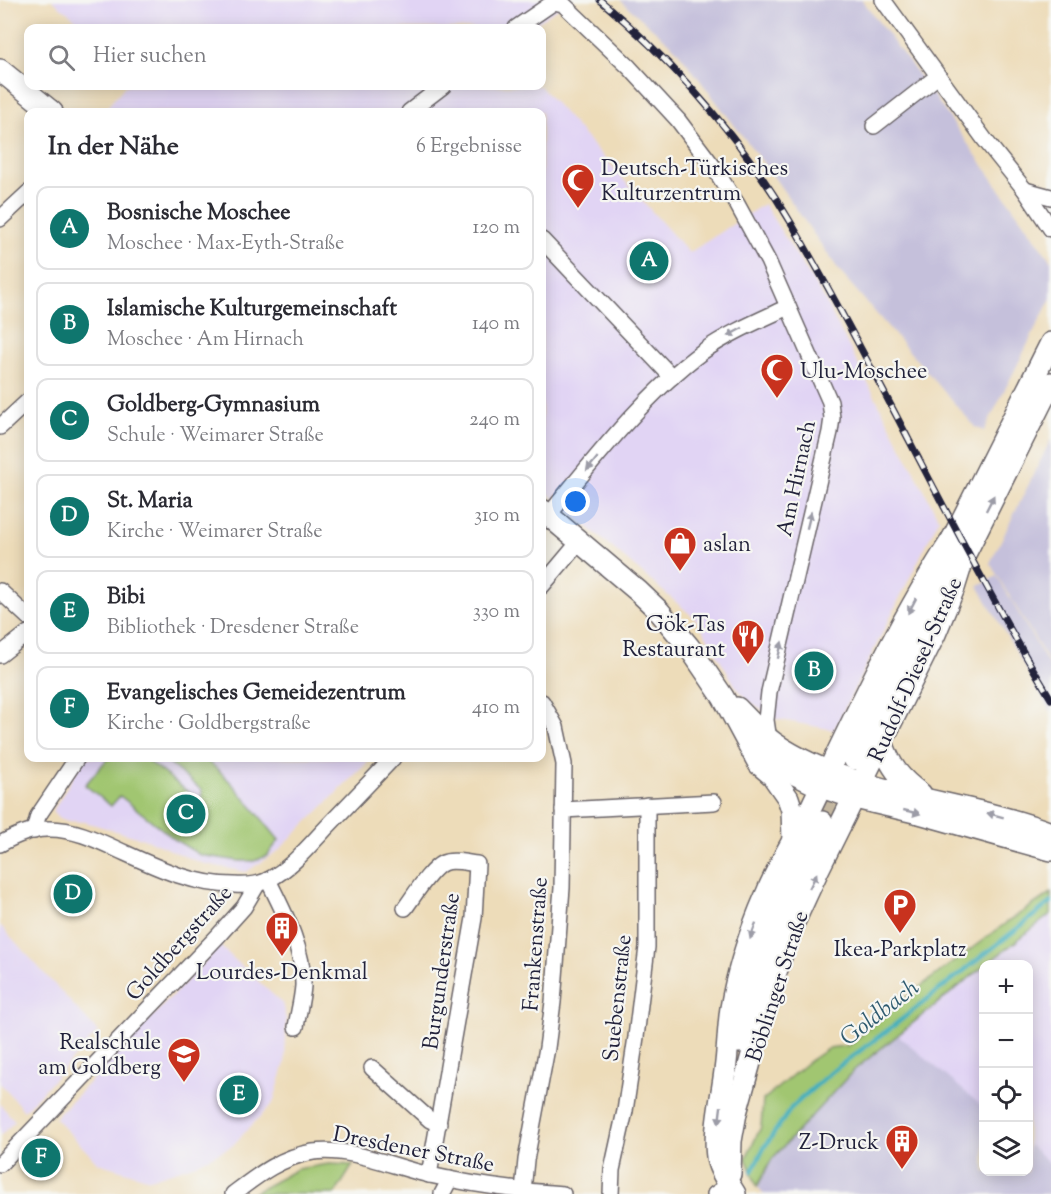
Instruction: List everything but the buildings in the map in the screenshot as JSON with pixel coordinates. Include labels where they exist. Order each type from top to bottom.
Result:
[{"type":"main road","points":[[0,70],[24,89]]},
{"type":"main road","points":[[25,90],[47,108]]},
{"type":"main road","name":"Rudolf-Diesel-Straße","points":[[854,759],[929,610],[1051,343]]},
{"type":"main road","name":"Rudolf-Diesel-Straße","points":[[859,790],[935,634],[954,588],[958,547],[1051,384]]},
{"type":"main road","name":"Böblinger Straße","points":[[546,514],[659,611],[689,647],[723,697],[736,724],[760,743],[783,768],[859,790],[822,825],[793,838]]},
{"type":"main road","points":[[825,779],[905,618],[929,575],[958,547]]},
{"type":"main road","points":[[882,741],[898,776],[929,799]]},
{"type":"main road","name":"Böblinger Straße","points":[[726,1191],[716,1145],[731,1008],[740,967],[768,894],[793,838],[792,810],[788,798],[772,775],[759,764],[760,743]]},
{"type":"main road","name":"Böblinger Straße","points":[[726,1191],[736,1113],[785,943],[798,912],[822,825],[825,779]]},
{"type":"main road","points":[[859,790],[929,799],[994,814],[1051,833]]},
{"type":"main road","points":[[859,790],[919,813],[1051,850]]},
{"type":"main road","name":"Böblinger Straße","points":[[736,1113],[739,1037],[754,981],[771,929],[822,825]]},
{"type":"main road","name":"Böblinger Straße","points":[[727,1057],[739,1037]]},
{"type":"street","points":[[883,0],[985,140],[1045,213],[1051,229]]},
{"type":"street","name":"Am Hirnach","points":[[522,24],[554,2],[563,4],[629,67],[678,120],[712,165],[737,204],[768,261],[830,402],[832,418],[769,692],[766,720],[760,743]]},
{"type":"street","points":[[874,126],[938,76]]},
{"type":"street","points":[[417,108],[438,90]]},
{"type":"street","points":[[1025,190],[1051,197]]},
{"type":"street","points":[[0,219],[24,197]]},
{"type":"street","points":[[546,244],[672,377]]},
{"type":"street","points":[[546,512],[672,377],[731,333],[788,307]]},
{"type":"street","points":[[0,427],[24,405]]},
{"type":"street","points":[[546,581],[579,542]]},
{"type":"street","points":[[0,591],[24,613]]},
{"type":"street","points":[[0,655],[24,636]]},
{"type":"street","name":"Frankenstraße","points":[[523,1191],[526,1160],[547,1048],[553,1002],[562,888],[564,764],[556,727],[546,709]]},
{"type":"street","points":[[34,831],[38,816],[74,762]]},
{"type":"street","name":"Goldbergstraße","points":[[0,1164],[217,937],[244,907],[262,882],[297,860],[389,762]]},
{"type":"street","points":[[563,810],[714,802]]},
{"type":"street","name":"Suebenstraße","points":[[610,1194],[612,1170],[625,1111],[647,947],[647,805]]},
{"type":"street","points":[[0,844],[16,836],[48,829],[81,834],[176,875],[197,881],[226,885],[262,882],[292,933],[302,972],[303,988],[296,1027]]},
{"type":"street","name":"Burgunderstraße","points":[[405,908],[432,872],[443,863],[453,861],[477,864],[474,918],[429,1175]]},
{"type":"street","name":"Dresdener Straße","points":[[372,1068],[430,1120],[439,1124]]},
{"type":"street","name":"Dresdener Straße","points":[[233,1194],[273,1165],[291,1157],[315,1152],[352,1154],[450,1179],[523,1191],[563,1194]]},
{"type":"street","points":[[442,1194],[450,1179]]},
{"type":"shaded area","points":[[52,0],[569,0],[536,24],[82,24]]},
{"type":"shaded area","points":[[620,0],[862,0],[929,89],[1051,261],[1051,298],[984,431],[975,427],[841,273],[771,173],[676,49]]},
{"type":"shaded area","points":[[122,90],[544,90],[689,253],[764,204],[824,299],[939,519],[834,730],[776,719],[749,701],[736,687],[697,620],[546,491],[546,108],[106,108]]},
{"type":"shaded area","points":[[1051,439],[1051,666],[990,563]]},
{"type":"shaded area","points":[[997,576],[1051,669],[1051,712],[978,586]]},
{"type":"shaded area","points":[[82,762],[368,762],[278,851],[246,872],[201,863],[147,840],[85,822],[68,821],[60,818],[53,811]]},
{"type":"shaded area","points":[[1051,914],[1051,1194],[764,1194],[758,1187],[854,1070],[979,970],[979,1176],[1033,1176],[1033,960],[992,960]]},
{"type":"shaded area","points":[[0,925],[98,1032],[24,1111],[0,1083]]},
{"type":"shaded area","name":"Realschule am Goldberg","points":[[220,946],[282,1003],[286,1019],[285,1063],[273,1103],[232,1146],[196,1164],[150,1179],[98,1163],[55,1118]]},
{"type":"shaded area","points":[[898,1035],[979,1104],[979,1176],[1033,1176],[1033,1148],[1051,1164],[1051,1194],[764,1194],[758,1187],[772,1159],[853,1070]]},
{"type":"shaded area","points":[[0,1104],[15,1121],[0,1136]]},
{"type":"green space","points":[[105,762],[149,762],[201,802],[202,790],[167,762],[207,762],[230,782],[279,840],[267,856],[254,861],[200,855],[177,841],[120,796],[111,806],[85,785]]},
{"type":"green space","points":[[1051,893],[1051,914],[992,960],[979,960],[979,970],[854,1070],[772,1159],[757,1187],[746,1158],[761,1127],[763,1100],[808,1062],[829,1048],[850,1045],[886,1012],[1010,920]]},
{"type":"green space","points":[[329,1164],[353,1165],[335,1194],[252,1194],[297,1169]]},
{"type":"waterway","name":"Goldbach","points":[[752,1171],[765,1146],[792,1107],[830,1073],[1051,902]]},
{"type":"tunnel","points":[[822,822],[846,776]]},
{"type":"railway","points":[[600,0],[655,50],[706,105],[730,134],[773,195],[835,301],[983,580],[1051,699]]},
{"type":"place","name":"Deutsch-Türkisches Kulturzentrum","points":[[578,209]]},
{"type":"place","name":"Bosnische Moschee","points":[[649,261]]},
{"type":"place","name":"Ulu-Moschee","points":[[777,399]]},
{"type":"place","name":"aslan","points":[[680,572]]},
{"type":"place","name":"Gök-Tas Restaurant","points":[[748,665]]},
{"type":"place","name":"Islamische Kulturgemeinschaft","points":[[814,671]]},
{"type":"place","name":"Goldberg-Gymnasium","points":[[186,814]]},
{"type":"place","name":"St. Maria","points":[[73,894]]},
{"type":"place","name":"Ikea-Parkplatz","points":[[900,934]]},
{"type":"place","name":"Lourdes-Denkmal","points":[[282,957]]},
{"type":"place","name":"Realschule am Goldberg","points":[[184,1083]]},
{"type":"place","name":"Bibi","points":[[239,1095]]},
{"type":"place","name":"Evangelisches Gemeidezentrum","points":[[41,1158]]},
{"type":"place","name":"Z-Druck","points":[[902,1170]]}]
